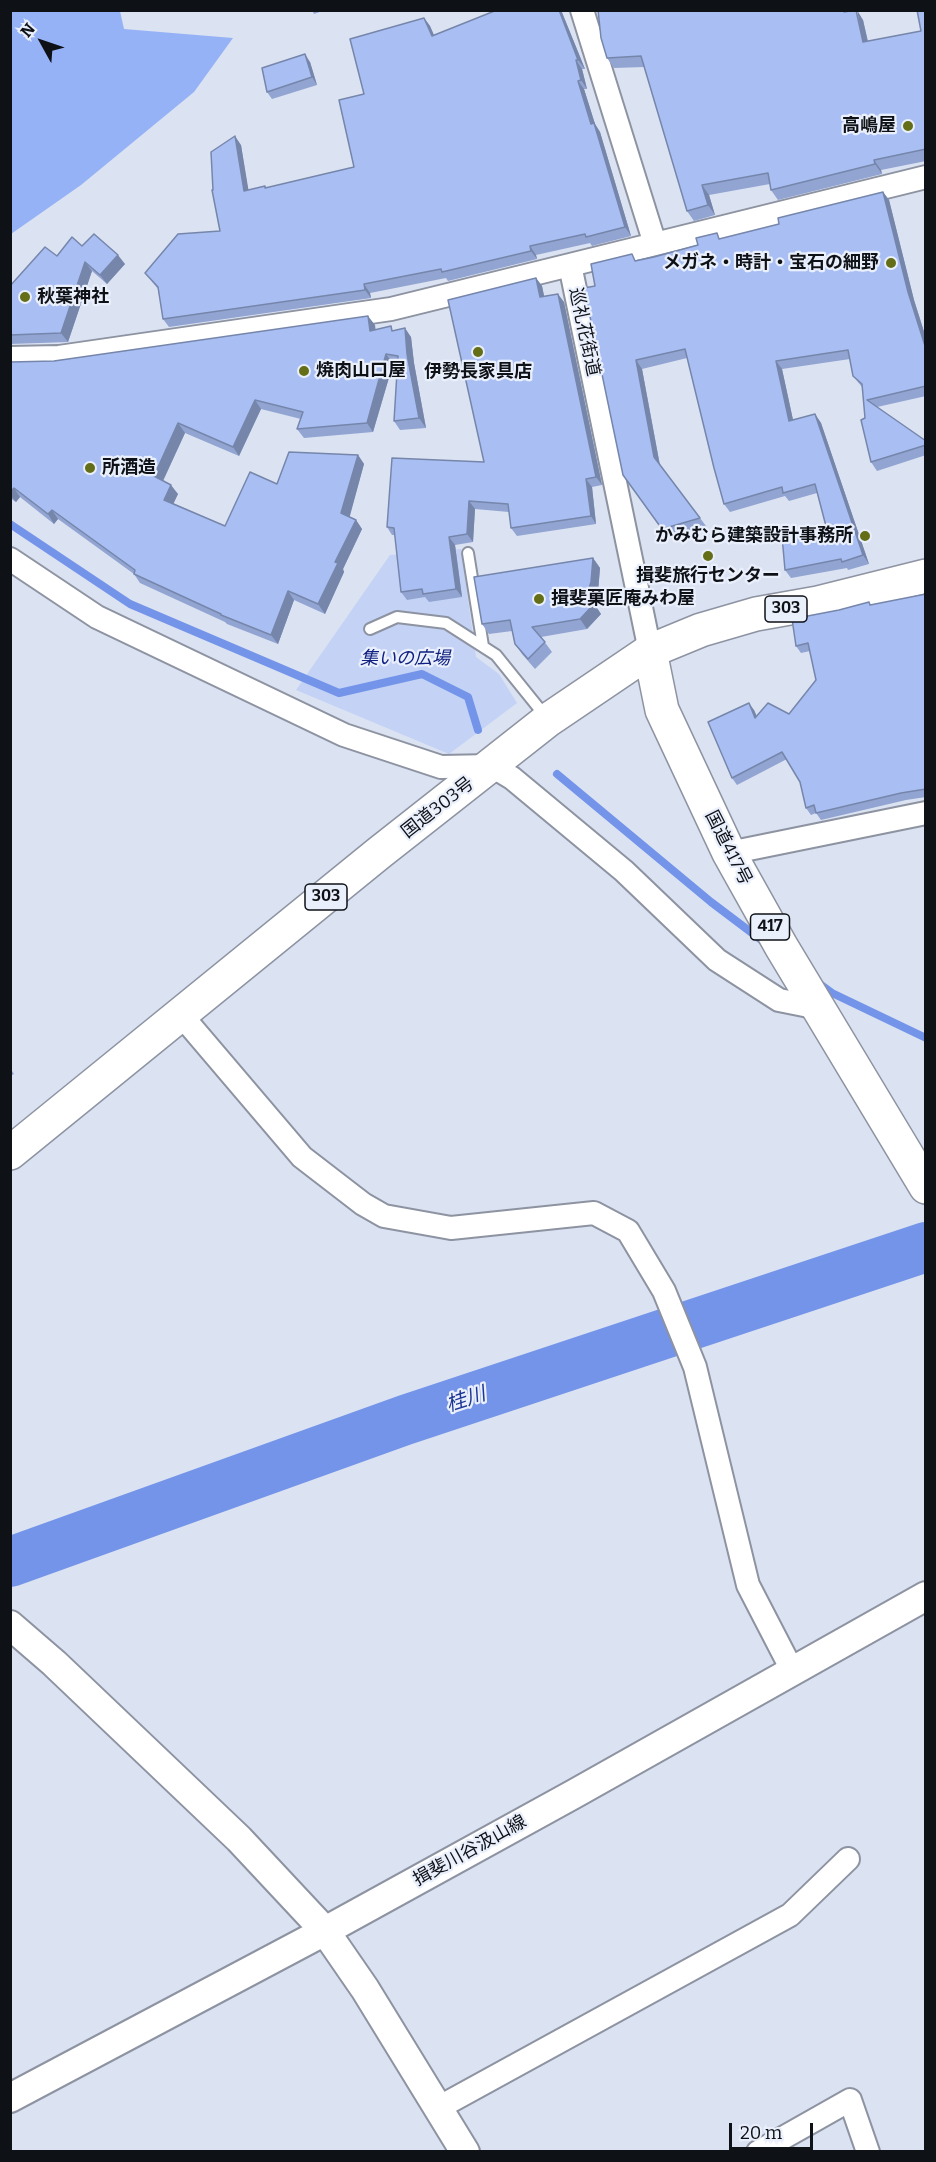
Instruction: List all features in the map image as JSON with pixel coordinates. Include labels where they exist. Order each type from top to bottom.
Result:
[{"type":"highway","name":"国道303号","points":[[10,1153],[548,720],[650,651],[701,630],[756,615],[818,603],[926,576]]},
{"type":"highway","name":"国道417号","points":[[650,651],[662,710],[729,853],[781,945],[926,1187]]},
{"type":"street","points":[[582,10],[655,243]]},
{"type":"street","name":"巡礼花街道","points":[[650,651],[570,265],[926,177]]},
{"type":"street","points":[[10,358],[59,357],[391,309],[570,265]]},
{"type":"street","points":[[10,559],[97,617],[344,735],[441,767],[492,766],[512,778],[624,872],[717,960],[779,1000],[819,1008]]},
{"type":"street","points":[[729,853],[926,813]]},
{"type":"street","points":[[182,1016],[302,1156],[363,1204],[384,1216],[451,1228],[594,1213],[628,1231],[668,1300],[695,1367],[748,1585],[792,1670]]},
{"type":"street","name":"揖斐川谷汲山線","points":[[10,2098],[325,1931],[926,1596]]},
{"type":"street","points":[[10,1624],[239,1839],[325,1931],[365,1989],[465,2151]]},
{"type":"street","points":[[438,2108],[790,1915],[848,1859]]},
{"type":"street","points":[[758,2151],[850,2100],[868,2151]]},
{"type":"lane","points":[[468,554],[483,646]]},
{"type":"lane","points":[[370,629],[397,617],[446,623],[496,655],[548,720]]},
{"type":"green space","name":"集いの広場","points":[[461,549],[476,657],[499,674],[517,703],[449,754],[296,690],[390,555]]},
{"type":"shaded area","points":[[11,10],[120,11],[124,29],[233,38],[194,92],[81,185],[11,234]]},
{"type":"building","points":[[497,10],[559,10],[578,60],[576,60],[581,80],[578,81],[591,124],[594,123],[625,227],[586,237],[585,234],[530,246],[531,251],[442,272],[441,269],[364,284],[365,290],[163,319],[158,287],[145,273],[178,234],[220,231],[212,190],[211,152],[235,136],[244,191],[354,167],[339,100],[364,94],[350,39],[424,18],[432,36]]},
{"type":"building","points":[[598,10],[843,10],[844,12],[856,10],[863,42],[921,31],[917,10],[926,10],[926,149],[874,160],[875,164],[771,190],[768,173],[702,185],[708,205],[687,211],[641,56],[607,58],[601,38]]},
{"type":"building","points":[[305,54],[312,77],[267,92],[262,68]]},
{"type":"building","points":[[883,192],[908,292],[926,349],[926,386],[867,400],[926,441],[926,445],[871,462],[861,420],[865,418],[862,384],[853,376],[848,350],[776,361],[789,421],[815,414],[863,555],[842,562],[841,559],[785,570],[782,536],[827,530],[815,484],[783,493],[782,487],[724,504],[685,349],[636,360],[654,457],[700,518],[662,529],[623,475],[584,288],[595,286],[591,264],[632,254],[635,261],[654,257],[698,245],[696,238],[717,233],[719,239],[779,224],[778,218]]},
{"type":"building","points":[[94,234],[118,255],[100,275],[85,262],[61,333],[10,335],[10,286],[45,247],[57,256],[72,237],[82,246]]},
{"type":"building","points":[[536,278],[540,297],[558,294],[596,477],[586,479],[591,516],[511,528],[508,504],[469,501],[467,534],[449,537],[456,589],[423,594],[422,589],[401,592],[394,528],[387,527],[392,458],[484,462],[448,300]]},
{"type":"building","points":[[368,316],[370,331],[391,326],[392,331],[405,328],[407,354],[419,418],[394,421],[398,356],[386,354],[367,423],[297,429],[303,412],[255,400],[233,447],[178,423],[154,476],[171,485],[164,500],[225,526],[250,472],[277,484],[289,452],[358,455],[341,513],[356,520],[335,562],[338,563],[318,604],[288,591],[271,635],[221,615],[134,574],[135,570],[52,510],[48,514],[14,488],[10,492],[10,362],[54,361]]},
{"type":"building","name":"揖斐菓匠庵みわ屋","points":[[593,558],[591,582],[586,597],[594,604],[580,619],[532,627],[545,642],[528,659],[515,644],[510,620],[482,624],[474,577]]},
{"type":"building","points":[[926,594],[926,789],[816,813],[814,805],[806,808],[800,782],[782,752],[732,778],[708,722],[749,703],[755,718],[768,703],[789,714],[816,680],[808,643],[796,646],[792,619],[869,602],[870,605]]},
{"type":"waterway","points":[[10,524],[130,604],[339,693],[422,674],[468,697],[478,730]]},
{"type":"waterway","points":[[557,774],[711,902],[764,942]]},
{"type":"waterway","points":[[817,982],[832,993],[926,1038]]},
{"type":"waterway","name":"桂川","points":[[10,1562],[405,1420],[926,1247]]},
{"type":"place","name":"高嶋屋","points":[[908,126]]},
{"type":"place","name":"メガネ・時計・宝石の細野","points":[[891,263]]},
{"type":"place","name":"秋葉神社","points":[[25,297]]},
{"type":"place","name":"伊勢長家具店","points":[[478,352]]},
{"type":"place","name":"焼肉山口屋","points":[[304,371]]},
{"type":"place","name":"所酒造","points":[[90,468]]},
{"type":"place","name":"かみむら建築設計事務所","points":[[865,536]]},
{"type":"place","name":"揖斐旅行センター","points":[[708,556]]},
{"type":"place","name":"揖斐菓匠庵みわ屋","points":[[539,599]]}]
